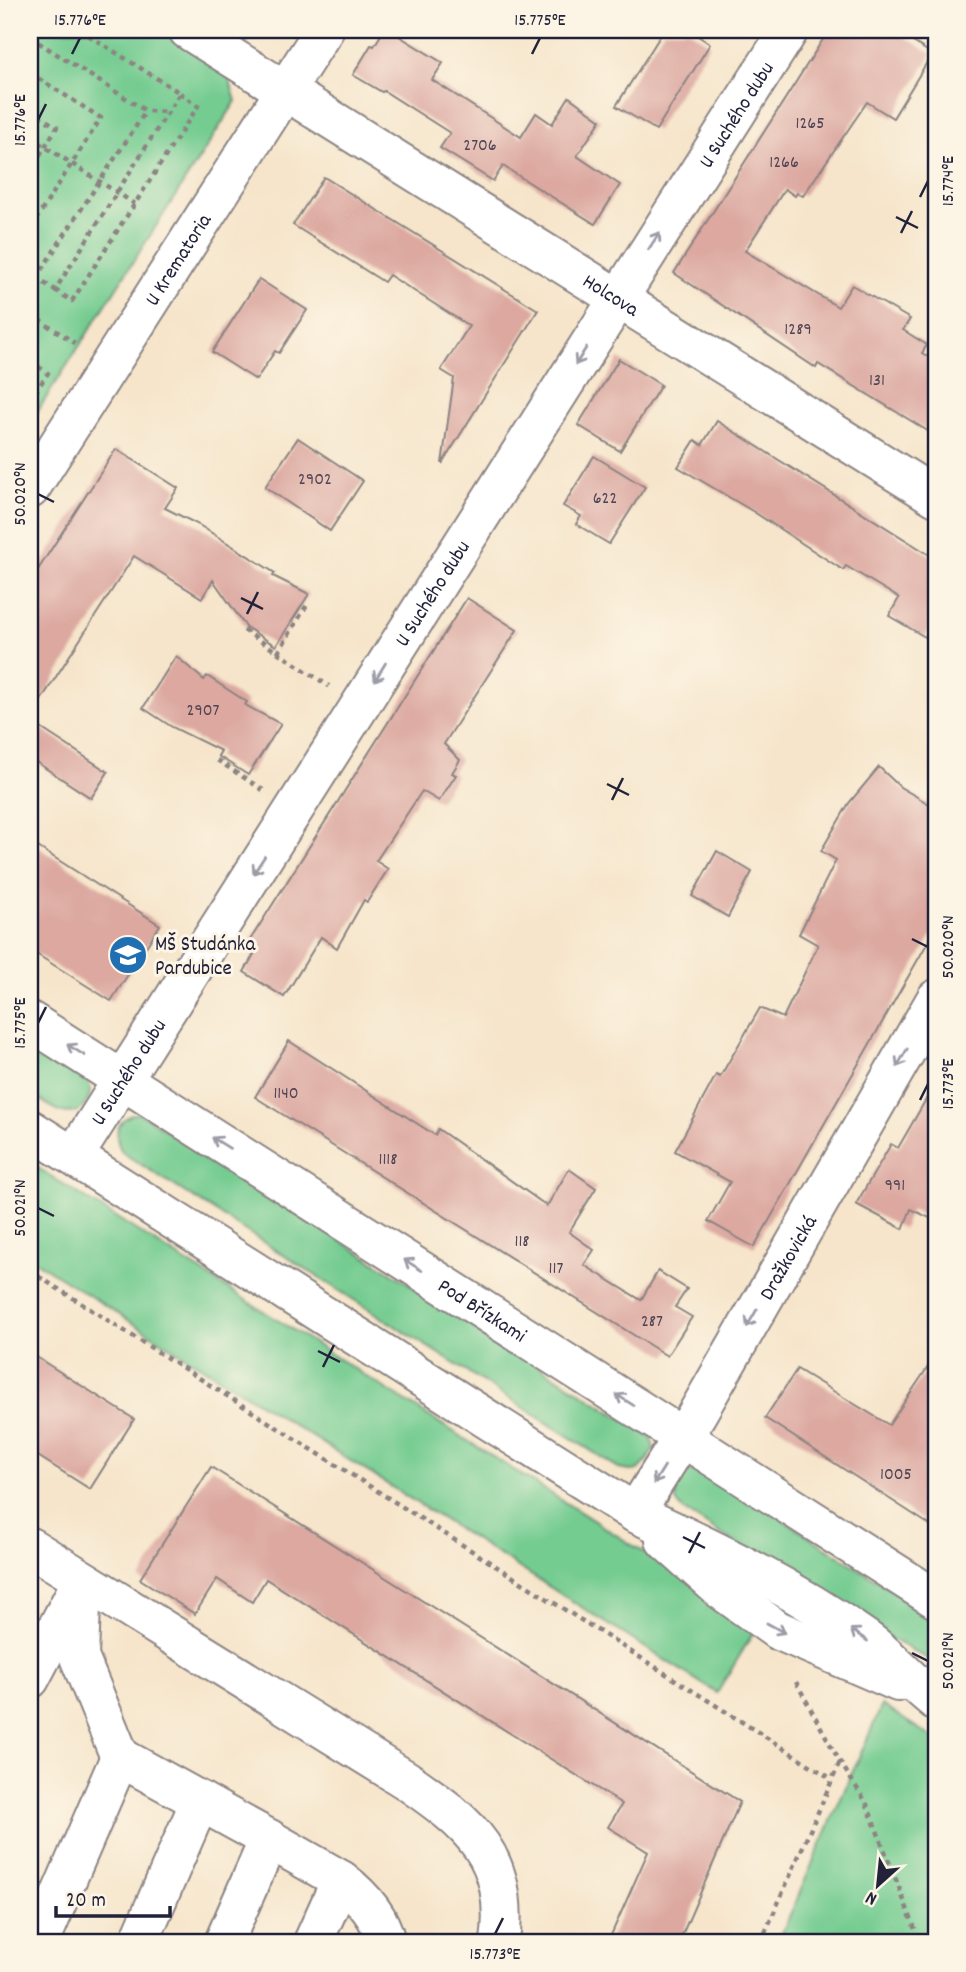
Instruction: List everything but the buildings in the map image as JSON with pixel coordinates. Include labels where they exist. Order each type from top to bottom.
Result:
[{"type":"street","name":"Holcova","points":[[188,30],[936,496]]},
{"type":"street","name":"U Krematoria","points":[[30,489],[324,30]]},
{"type":"street","name":"U Suchého dubu","points":[[74,1156],[789,30]]},
{"type":"street","name":"Dražkovická","points":[[635,1513],[683,1437],[936,999]]},
{"type":"street","name":"Pod Břízkami","points":[[30,1021],[936,1599]]},
{"type":"street","points":[[30,1129],[635,1513],[732,1558],[799,1595],[867,1640],[934,1699]]},
{"type":"street","points":[[30,1548],[406,1780],[459,1819],[489,1856],[498,1877],[502,1903],[500,1942]]},
{"type":"street","points":[[30,1679],[82,1580]]},
{"type":"street","points":[[82,1580],[79,1657],[120,1756],[341,1880],[355,1890],[369,1906],[386,1942]]},
{"type":"street","points":[[40,1942],[120,1756]]},
{"type":"street","points":[[139,1942],[200,1801]]},
{"type":"street","points":[[224,1942],[269,1839]]},
{"type":"street","points":[[313,1942],[341,1880]]},
{"type":"path","points":[[30,274],[72,301],[198,106],[80,30]]},
{"type":"path","points":[[30,37],[146,111],[168,112]]},
{"type":"path","points":[[30,73],[101,118],[30,229]]},
{"type":"path","points":[[55,290],[180,93]]},
{"type":"path","points":[[30,110],[57,127],[30,171]]},
{"type":"path","points":[[30,287],[146,111]]},
{"type":"path","points":[[30,136],[135,204]]},
{"type":"path","points":[[30,158],[36,161]]},
{"type":"path","points":[[30,252],[36,278]]},
{"type":"path","points":[[30,314],[75,343]]},
{"type":"path","points":[[30,361],[48,373],[30,400]]},
{"type":"path","points":[[278,653],[309,603]]},
{"type":"path","points":[[244,630],[359,706]]},
{"type":"path","points":[[217,760],[293,810]]},
{"type":"path","points":[[30,1271],[832,1779]]},
{"type":"path","points":[[793,1676],[840,1762],[866,1802],[920,1942]]},
{"type":"path","points":[[761,1942],[840,1762]]},
{"type":"green space","points":[[30,30],[262,30],[253,32],[228,75],[236,101],[30,423]]},
{"type":"green space","points":[[30,1039],[88,1081],[90,1095],[80,1110],[66,1113],[50,1107],[30,1093]]},
{"type":"green space","points":[[139,1113],[651,1437],[654,1449],[644,1464],[638,1470],[620,1469],[123,1153],[117,1140],[119,1127],[126,1118]]},
{"type":"green space","points":[[30,1163],[758,1625],[717,1693],[30,1258]]},
{"type":"green space","points":[[697,1469],[705,1470],[936,1618],[936,1663],[868,1627],[682,1509],[676,1501],[675,1486],[685,1473]]},
{"type":"green space","points":[[882,1705],[936,1740],[936,1942],[778,1942]]},
{"type":"place","name":"MŠ Studánka Pardubice","points":[[128,955]]}]
